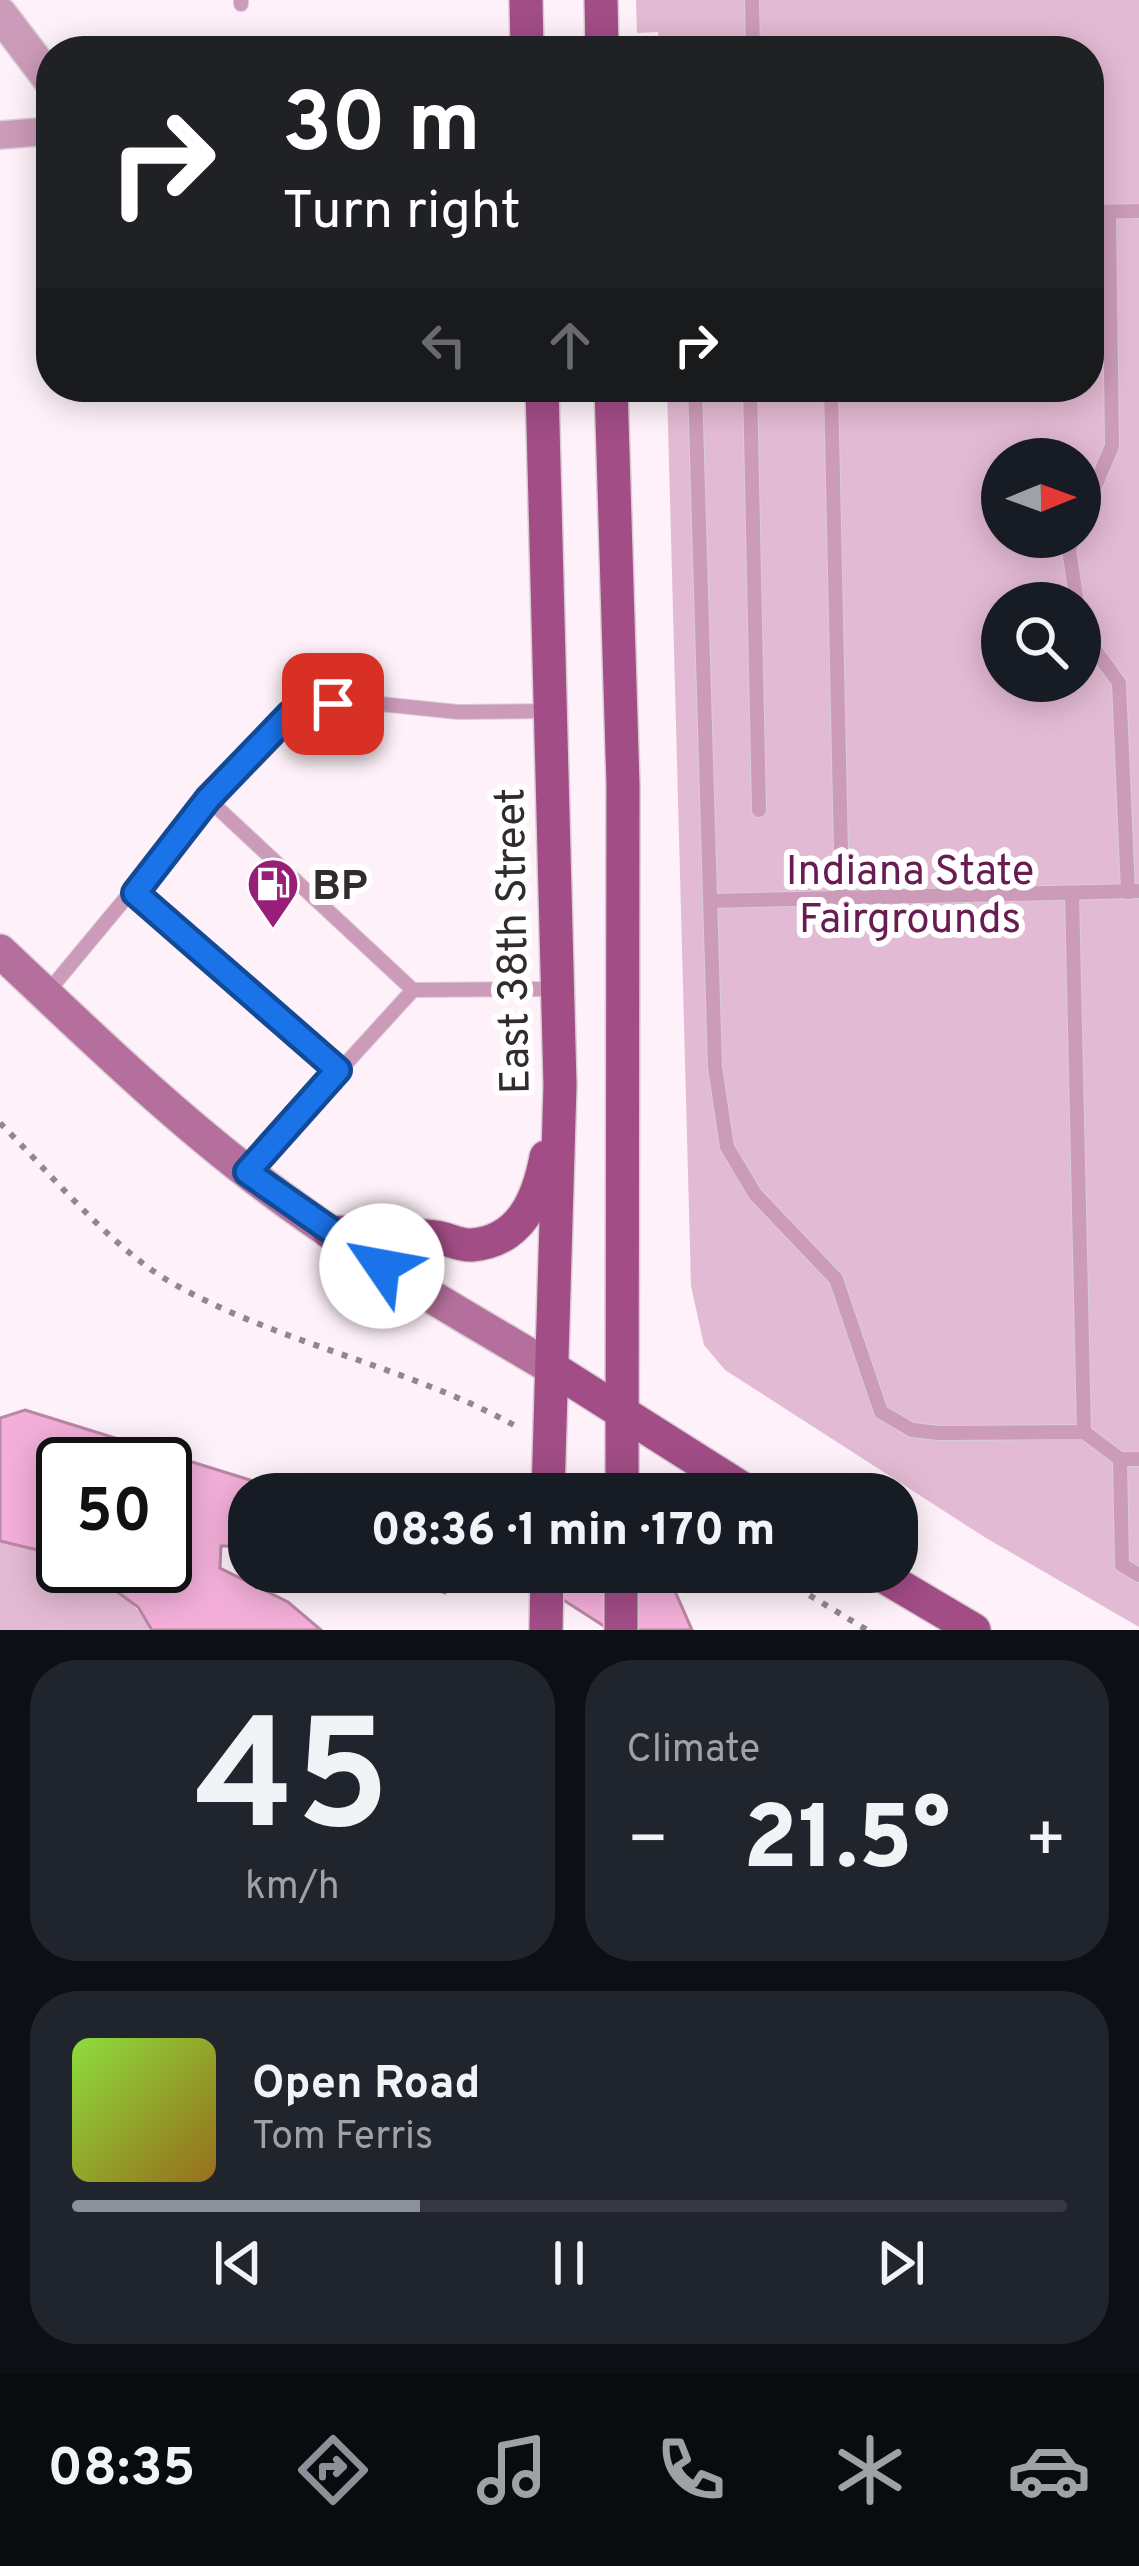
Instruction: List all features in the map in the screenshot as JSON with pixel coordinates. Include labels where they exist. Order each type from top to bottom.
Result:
[{"type":"main road","points":[[526,0],[527,36]]},
{"type":"main road","points":[[601,0],[602,36]]},
{"type":"main road","name":"East 38th Street","points":[[542,402],[560,1084],[549,1473]]},
{"type":"main road","points":[[611,402],[624,807],[622,1473]]},
{"type":"main road","points":[[0,951],[247,1172],[329,1232],[719,1473]]},
{"type":"main road","points":[[329,1232],[440,1237],[470,1245],[518,1225],[533,1203],[543,1170],[560,1084]]},
{"type":"main road","points":[[546,1630],[547,1593]]},
{"type":"main road","points":[[621,1593],[621,1630]]},
{"type":"main road","points":[[911,1593],[974,1630]]},
{"type":"street","points":[[0,14],[36,61]]},
{"type":"street","points":[[0,135],[36,132]]},
{"type":"lane","points":[[752,0],[753,36]]},
{"type":"lane","points":[[1104,212],[1139,211]]},
{"type":"lane","points":[[1101,472],[1112,446],[1109,212]]},
{"type":"lane","points":[[695,402],[716,1090],[727,1147],[755,1194],[836,1279],[881,1412],[913,1430],[1084,1432],[1120,1459],[1139,1459]]},
{"type":"lane","points":[[750,402],[759,811]]},
{"type":"lane","points":[[831,402],[842,898]]},
{"type":"lane","points":[[711,901],[1133,891],[1119,683],[1101,658]]},
{"type":"lane","points":[[46,994],[135,893],[208,799],[290,714],[310,706],[361,702],[458,712],[552,711]]},
{"type":"lane","points":[[208,799],[413,990],[558,989]]},
{"type":"lane","points":[[135,893],[338,1070]]},
{"type":"lane","points":[[1072,893],[1084,1432]]},
{"type":"lane","points":[[247,1172],[413,990]]},
{"type":"lane","points":[[1120,1459],[1121,1565],[1139,1575]]},
{"type":"path","points":[[0,1123],[162,1277],[245,1321],[442,1387],[517,1427]]},
{"type":"path","points":[[806,1593],[867,1630]]},
{"type":"green space","name":"Indiana State Fairgrounds","points":[[636,0],[1139,0],[1139,1627],[918,1494],[918,1473],[885,1473],[725,1370],[704,1345],[691,1286],[667,402],[1104,402],[1104,36],[658,36],[658,32],[637,33]]},
{"type":"green space","points":[[0,1541],[36,1550],[36,1593],[120,1593],[152,1630],[0,1630]]},
{"type":"shaded area","points":[[25,1410],[112,1437],[36,1437],[36,1550],[0,1541],[0,1418]]},
{"type":"shaded area","points":[[192,1462],[228,1473],[228,1546],[221,1546],[220,1568],[228,1572],[228,1593],[270,1593],[321,1630],[152,1630],[138,1607],[119,1593],[192,1593]]},
{"type":"shaded area","points":[[553,1593],[676,1593],[692,1630],[610,1630]]},
{"type":"place","name":"BP","points":[[273,930]]},
{"type":"route","points":[[333,704],[290,714],[224,780],[135,893],[338,1070],[247,1172],[382,1266]]}]
